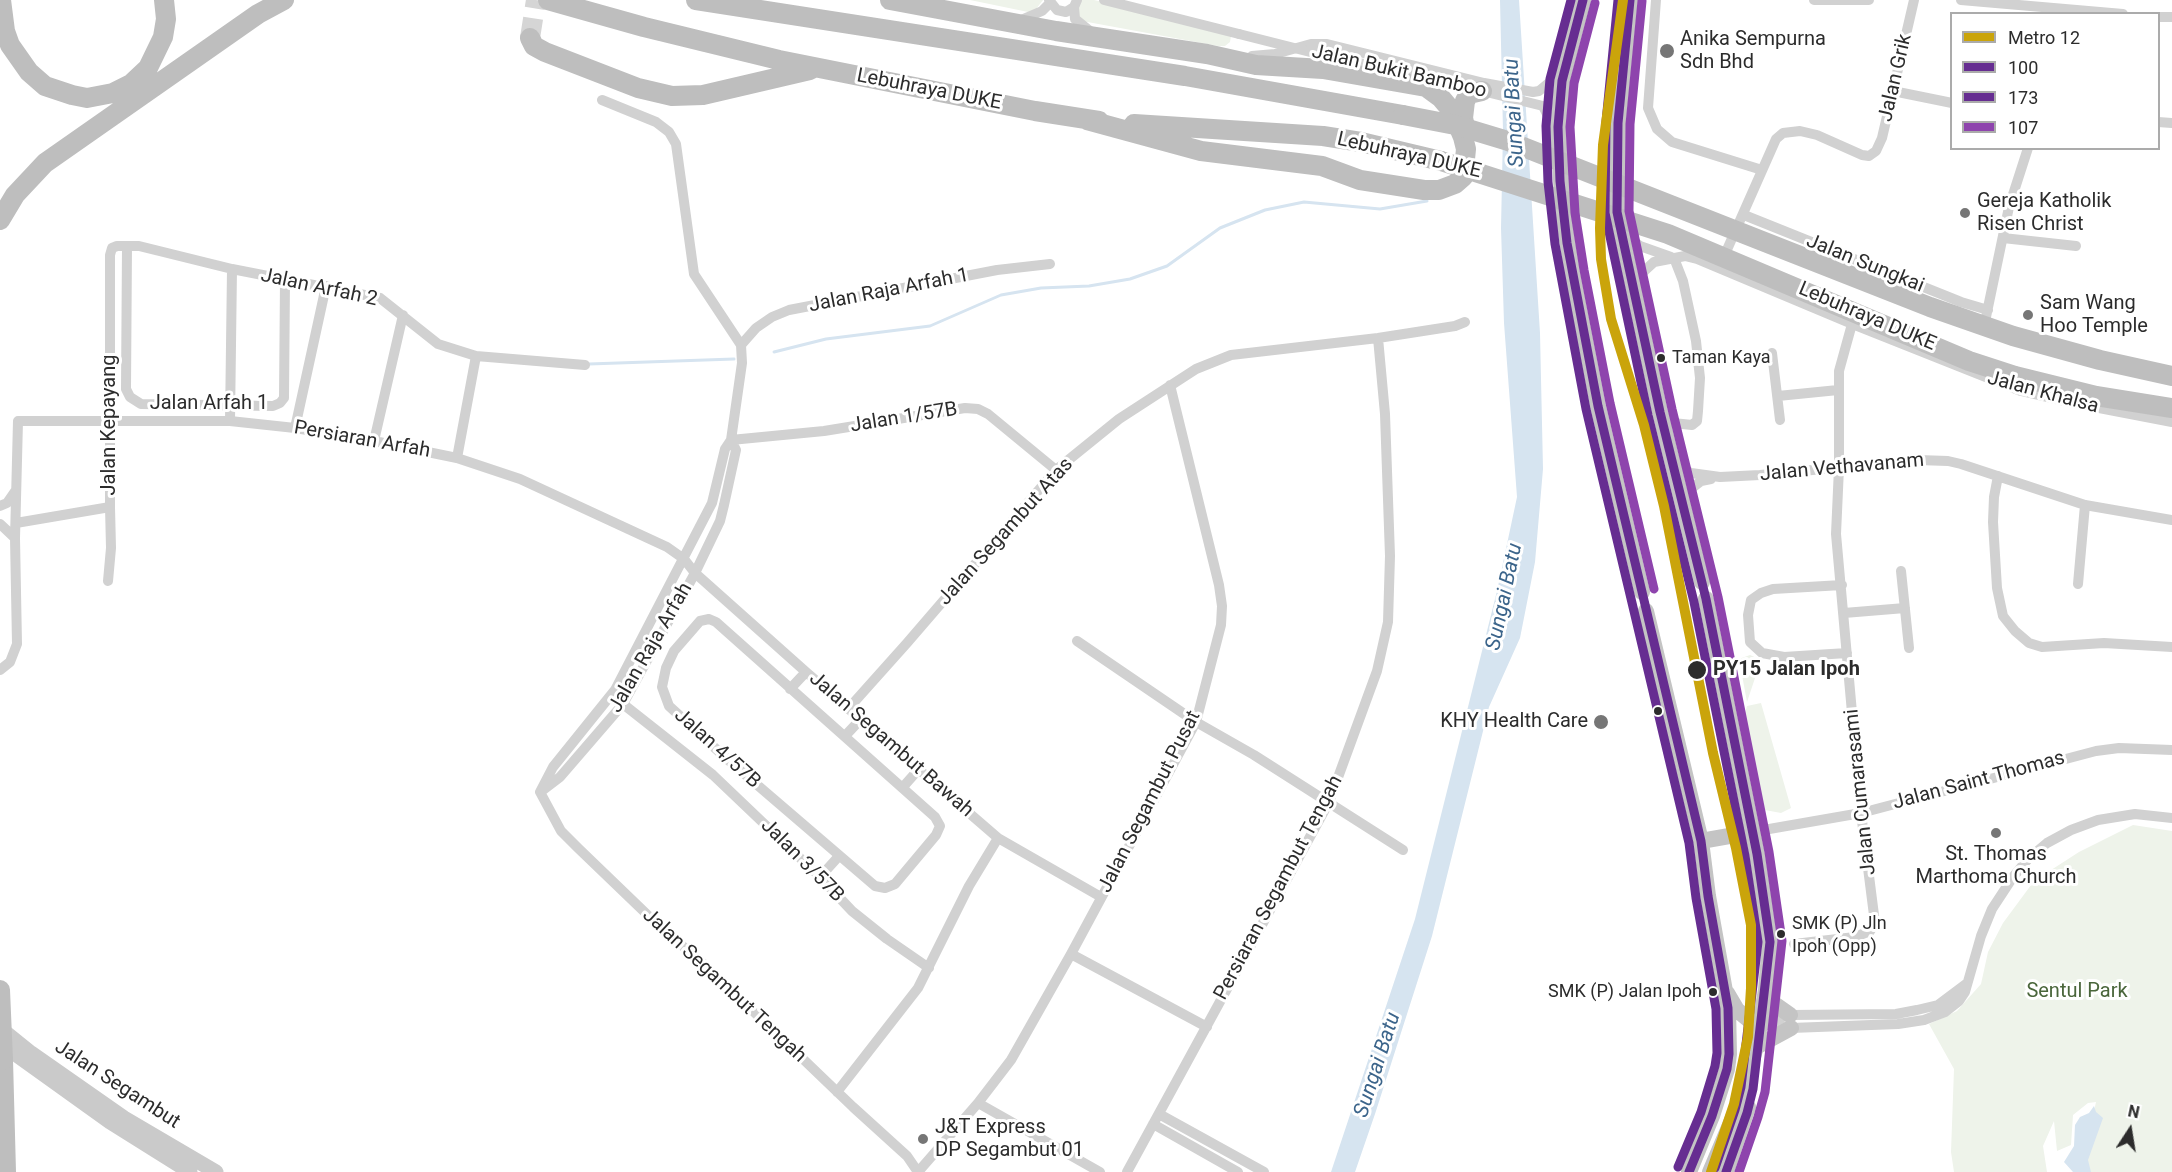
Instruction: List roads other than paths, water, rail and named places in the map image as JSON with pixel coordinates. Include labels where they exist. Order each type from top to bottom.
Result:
[{"type":"highway","points":[[0,0],[5,32],[10,45],[29,72],[45,86],[87,98],[113,93],[131,84],[148,68],[163,37],[166,19],[164,0]]},
{"type":"highway","points":[[0,220],[15,195],[45,163],[258,14],[284,0]]},
{"type":"highway","name":"Lebuhraya DUKE","points":[[548,0],[644,27],[817,68],[1087,120],[1323,136],[1361,142],[1495,177],[1668,234],[1969,361],[2014,376],[2096,396],[2172,408]]},
{"type":"highway","name":"Lebuhraya DUKE","points":[[696,0],[1185,76],[1455,125],[1508,141],[1930,307],[2013,336],[2100,360],[2172,376]]},
{"type":"highway","points":[[785,0],[951,40]]},
{"type":"highway","points":[[890,0],[1105,39],[1207,54],[1256,65],[1323,69],[1426,87],[1441,98],[1452,111],[1463,137],[1466,149],[1463,177]]},
{"type":"highway","points":[[1012,23],[1035,38],[1090,63]]},
{"type":"highway","points":[[530,38],[534,46],[544,52],[638,88],[672,96],[703,95],[817,68]]},
{"type":"highway","points":[[1185,76],[1269,80],[1335,76],[1426,92],[1444,102],[1452,111]]},
{"type":"highway","points":[[1087,120],[1201,151],[1323,166],[1351,178],[1432,190],[1450,187],[1463,177],[1470,158],[1464,118],[1465,101],[1469,94],[1483,87]]},
{"type":"highway","points":[[0,990],[6,1172]]},
{"type":"main road","points":[[1581,0],[1562,81],[1558,127],[1563,214],[1598,406],[1642,592]]},
{"type":"main road","points":[[1630,0],[1618,123],[1617,212],[1660,412],[1702,582]]},
{"type":"main road","points":[[1706,599],[1752,832],[1770,942],[1766,990],[1756,1047],[1738,1106],[1710,1172]]},
{"type":"main road","points":[[1646,611],[1701,841],[1722,986],[1728,1008],[1729,1054],[1721,1090],[1689,1172]]},
{"type":"main road","points":[[1701,841],[1752,832]]},
{"type":"main road","points":[[1722,986],[1737,1010],[1748,1019],[1760,1024]]},
{"type":"main road","points":[[1756,1047],[1791,1021],[1773,1003],[1766,990]]},
{"type":"main road","points":[[1729,1054],[1743,1033],[1760,1024]]},
{"type":"main road","name":"Jalan Segambut","points":[[0,1028],[31,1053],[124,1118],[216,1172]]},
{"type":"main road","points":[[1726,1172],[1753,1089],[1756,1047]]},
{"type":"main road","name":"Jalan Segambut","points":[[2,1052],[190,1172]]},
{"type":"street","name":"Jalan Bukit Bamboo","points":[[1104,0],[1322,55],[1483,87],[1539,91],[1551,81],[1564,33],[1581,0]]},
{"type":"street","points":[[1656,0],[1647,108],[1650,117],[1661,134],[1672,142],[1762,170],[1719,267]]},
{"type":"street","points":[[1814,0],[1869,0]]},
{"type":"street","name":"Jalan Grik","points":[[1762,170],[1776,139],[1783,133],[1791,131],[1816,135],[1862,155],[1874,154],[1882,138],[1914,0]]},
{"type":"street","points":[[1961,0],[2001,2],[2086,12]]},
{"type":"street","points":[[1012,23],[1042,11],[1050,2],[1061,12],[1066,12],[1076,4]]},
{"type":"street","points":[[1076,4],[1075,19],[1081,26],[1105,39]]},
{"type":"street","name":"Jalan Bukit Bamboo","points":[[1207,54],[1259,57],[1311,44],[1327,44],[1537,104],[1547,111],[1551,156],[1563,214]]},
{"type":"street","points":[[1893,91],[1950,103]]},
{"type":"street","points":[[602,100],[656,122],[669,132],[676,144],[694,274],[741,345]]},
{"type":"street","points":[[1987,314],[2009,207],[2027,150]]},
{"type":"street","name":"Jalan Sungkai","points":[[1617,165],[1628,179],[1742,219],[1961,302],[1987,314],[2051,354],[2090,364],[2172,376]]},
{"type":"street","name":"Jalan Khalsa","points":[[1621,232],[1640,246],[1674,258]]},
{"type":"street","points":[[2003,238],[2076,246]]},
{"type":"street","name":"Jalan Arfah 1","points":[[127,246],[126,389],[130,397],[141,404],[273,406],[284,398],[285,280]]},
{"type":"street","name":"Jalan Arfah 2","points":[[112,248],[139,246],[232,269],[380,298],[438,344],[476,356],[585,365]]},
{"type":"street","name":"Jalan Kepayang","points":[[16,522],[110,507],[110,255],[112,248]]},
{"type":"street","name":"Jalan Khalsa","points":[[1634,297],[1642,273],[1654,262],[1685,256],[1719,267],[1852,324],[2021,391],[2172,422]]},
{"type":"street","points":[[1660,412],[1673,423],[1692,425],[1696,421],[1698,411],[1700,378],[1696,341],[1683,281],[1674,258]]},
{"type":"street","name":"Jalan Raja Arfah 1","points":[[741,345],[756,328],[771,317],[789,310],[997,270],[1050,264]]},
{"type":"street","points":[[230,421],[232,269]]},
{"type":"street","points":[[295,428],[326,286]]},
{"type":"street","points":[[374,441],[403,315]]},
{"type":"street","name":"Jalan Segambut Atas","points":[[848,709],[1056,470],[1119,419],[1196,369],[1231,355],[1378,338],[1455,326],[1465,322]]},
{"type":"street","name":"Jalan Cumarasami","points":[[1794,944],[1856,937],[1870,931],[1875,923],[1861,813],[1836,534],[1840,362],[1852,324]]},
{"type":"street","name":"Persiaran Segambut Tengah","points":[[1127,1172],[1329,802],[1375,680],[1388,622],[1390,556],[1387,467],[1378,338]]},
{"type":"street","name":"Jalan Raja Arfah","points":[[540,792],[553,767],[615,690],[712,504],[725,449],[731,440],[742,363],[741,345]]},
{"type":"street","points":[[1772,353],[1780,420]]},
{"type":"street","points":[[456,458],[476,356]]},
{"type":"street","name":"Jalan Segambut Pusat","points":[[918,1172],[978,1103],[1011,1060],[1196,722],[1221,625],[1222,606],[1219,585],[1170,386]]},
{"type":"street","points":[[1778,396],[1838,390]]},
{"type":"street","name":"Jalan 1/57B","points":[[731,440],[824,431],[965,408],[978,409],[988,414],[1056,470]]},
{"type":"street","name":"Persiaran Arfah","points":[[17,490],[18,421],[109,419],[230,421],[295,428],[456,458],[520,479],[667,547],[684,559],[695,573]]},
{"type":"street","name":"Jalan Raja Arfah","points":[[540,792],[560,777],[623,704],[695,573],[720,521],[736,450],[731,440]]},
{"type":"street","points":[[1669,450],[1682,468],[1690,473],[1720,477]]},
{"type":"street","name":"Jalan Vethavanam","points":[[1720,477],[1918,460],[1938,461],[1961,464],[2085,505],[2172,520]]},
{"type":"street","points":[[1998,476],[1993,522],[1996,582],[2003,616],[2015,632],[2029,643],[2042,646],[2104,643],[2172,647]]},
{"type":"street","points":[[1685,511],[1692,488],[1701,481],[1720,477]]},
{"type":"street","points":[[0,506],[7,503],[17,490]]},
{"type":"street","points":[[0,670],[10,662],[17,644],[15,538],[17,490]]},
{"type":"street","points":[[2078,584],[2085,505]]},
{"type":"street","points":[[108,581],[111,548],[110,507]]},
{"type":"street","points":[[0,524],[15,538]]},
{"type":"street","points":[[1901,571],[1909,648]]},
{"type":"street","name":"Jalan Segambut Bawah","points":[[695,573],[860,720],[998,838],[1101,897]]},
{"type":"street","points":[[1842,585],[1773,589],[1761,593],[1751,600],[1748,624],[1750,642],[1762,653],[1784,657],[1847,653]]},
{"type":"street","points":[[1844,613],[1905,608]]},
{"type":"street","name":"Jalan 4/57B","points":[[709,619],[716,622],[790,690],[903,787],[935,818],[940,826],[936,835],[896,884],[885,888],[874,886],[669,706],[662,687],[666,668],[674,651],[700,621],[709,619]]},
{"type":"street","points":[[1077,640],[1196,722],[1329,802],[1403,850]]},
{"type":"street","points":[[790,690],[806,672]]},
{"type":"street","name":"Jalan 3/57B","points":[[623,704],[713,775],[820,877],[852,911],[929,968]]},
{"type":"street","points":[[845,736],[860,720]]},
{"type":"street","name":"Jalan Saint Thomas","points":[[1752,832],[1861,813],[2086,753],[2119,748],[2172,750]]},
{"type":"street","points":[[713,775],[727,759]]},
{"type":"street","points":[[903,787],[918,770]]},
{"type":"street","name":"Jalan Segambut Tengah","points":[[540,792],[561,831],[658,925],[706,966],[907,1156],[918,1172]]},
{"type":"street","points":[[1760,1024],[1791,1021],[1898,1024],[1924,1020],[1959,1001],[1965,992],[1981,936],[1992,909],[2028,859],[2047,843],[2071,830],[2116,816],[2146,814],[2172,818]]},
{"type":"street","points":[[837,1092],[907,1004],[929,968],[969,886],[998,838]]},
{"type":"street","points":[[820,877],[839,856]]},
{"type":"street","points":[[1071,954],[1207,1027]]},
{"type":"street","points":[[978,1103],[1100,1172]]},
{"type":"street","points":[[1156,1119],[1238,1172]]},
{"type":"street","points":[[1156,1119],[1264,1172]]},
{"type":"water","name":"Sungai Batu","points":[[1500,0],[1519,0],[1540,333],[1543,469],[1535,562],[1520,638],[1489,707],[1432,936],[1375,1114],[1355,1172],[1331,1172],[1415,919],[1497,591],[1517,497],[1504,323],[1501,228],[1503,131]]},
{"type":"water","points":[[2094,1106],[2096,1112],[2103,1118],[2088,1160],[2091,1172],[2073,1172],[2064,1162],[2074,1146],[2075,1125],[2080,1117],[2089,1113]]},
{"type":"waterway","points":[[774,352],[826,339],[930,326],[1001,295],[1041,288],[1089,286],[1130,279],[1167,266],[1220,228],[1265,210],[1304,202],[1380,209],[1427,201]]},
{"type":"waterway","points":[[589,364],[734,359]]},
{"type":"tunnel","points":[[530,38],[536,0]]},
{"type":"metro line","name":"12","points":[[1623,0],[1603,145],[1601,259],[1611,319],[1644,425],[1664,506],[1713,753],[1736,848],[1751,925],[1748,1037],[1734,1104],[1711,1172]]},
{"type":"place","name":"Anika Sempurna Sdn Bhd","points":[[1667,51]]},
{"type":"place","name":"Gereja Katholik Risen Christ","points":[[1965,213]]},
{"type":"place","name":"Sam Wang Hoo Temple","points":[[2028,315]]},
{"type":"place","name":"Taman Kaya","points":[[1661,358]]},
{"type":"place","name":"PY15 Jalan Ipoh","points":[[1697,670]]},
{"type":"place","name":"KHY Health Care","points":[[1601,722]]},
{"type":"place","name":"St. Thomas Marthoma Church","points":[[1996,833]]},
{"type":"place","name":"SMK (P) Jln Ipoh (Opp)","points":[[1781,934]]},
{"type":"place","name":"SMK (P) Jalan Ipoh","points":[[1713,992]]},
{"type":"place","name":"J&T Express DP Segambut 01","points":[[923,1139]]},
{"type":"park label","name":"Sentul Park","points":[[2077,992]]}]
